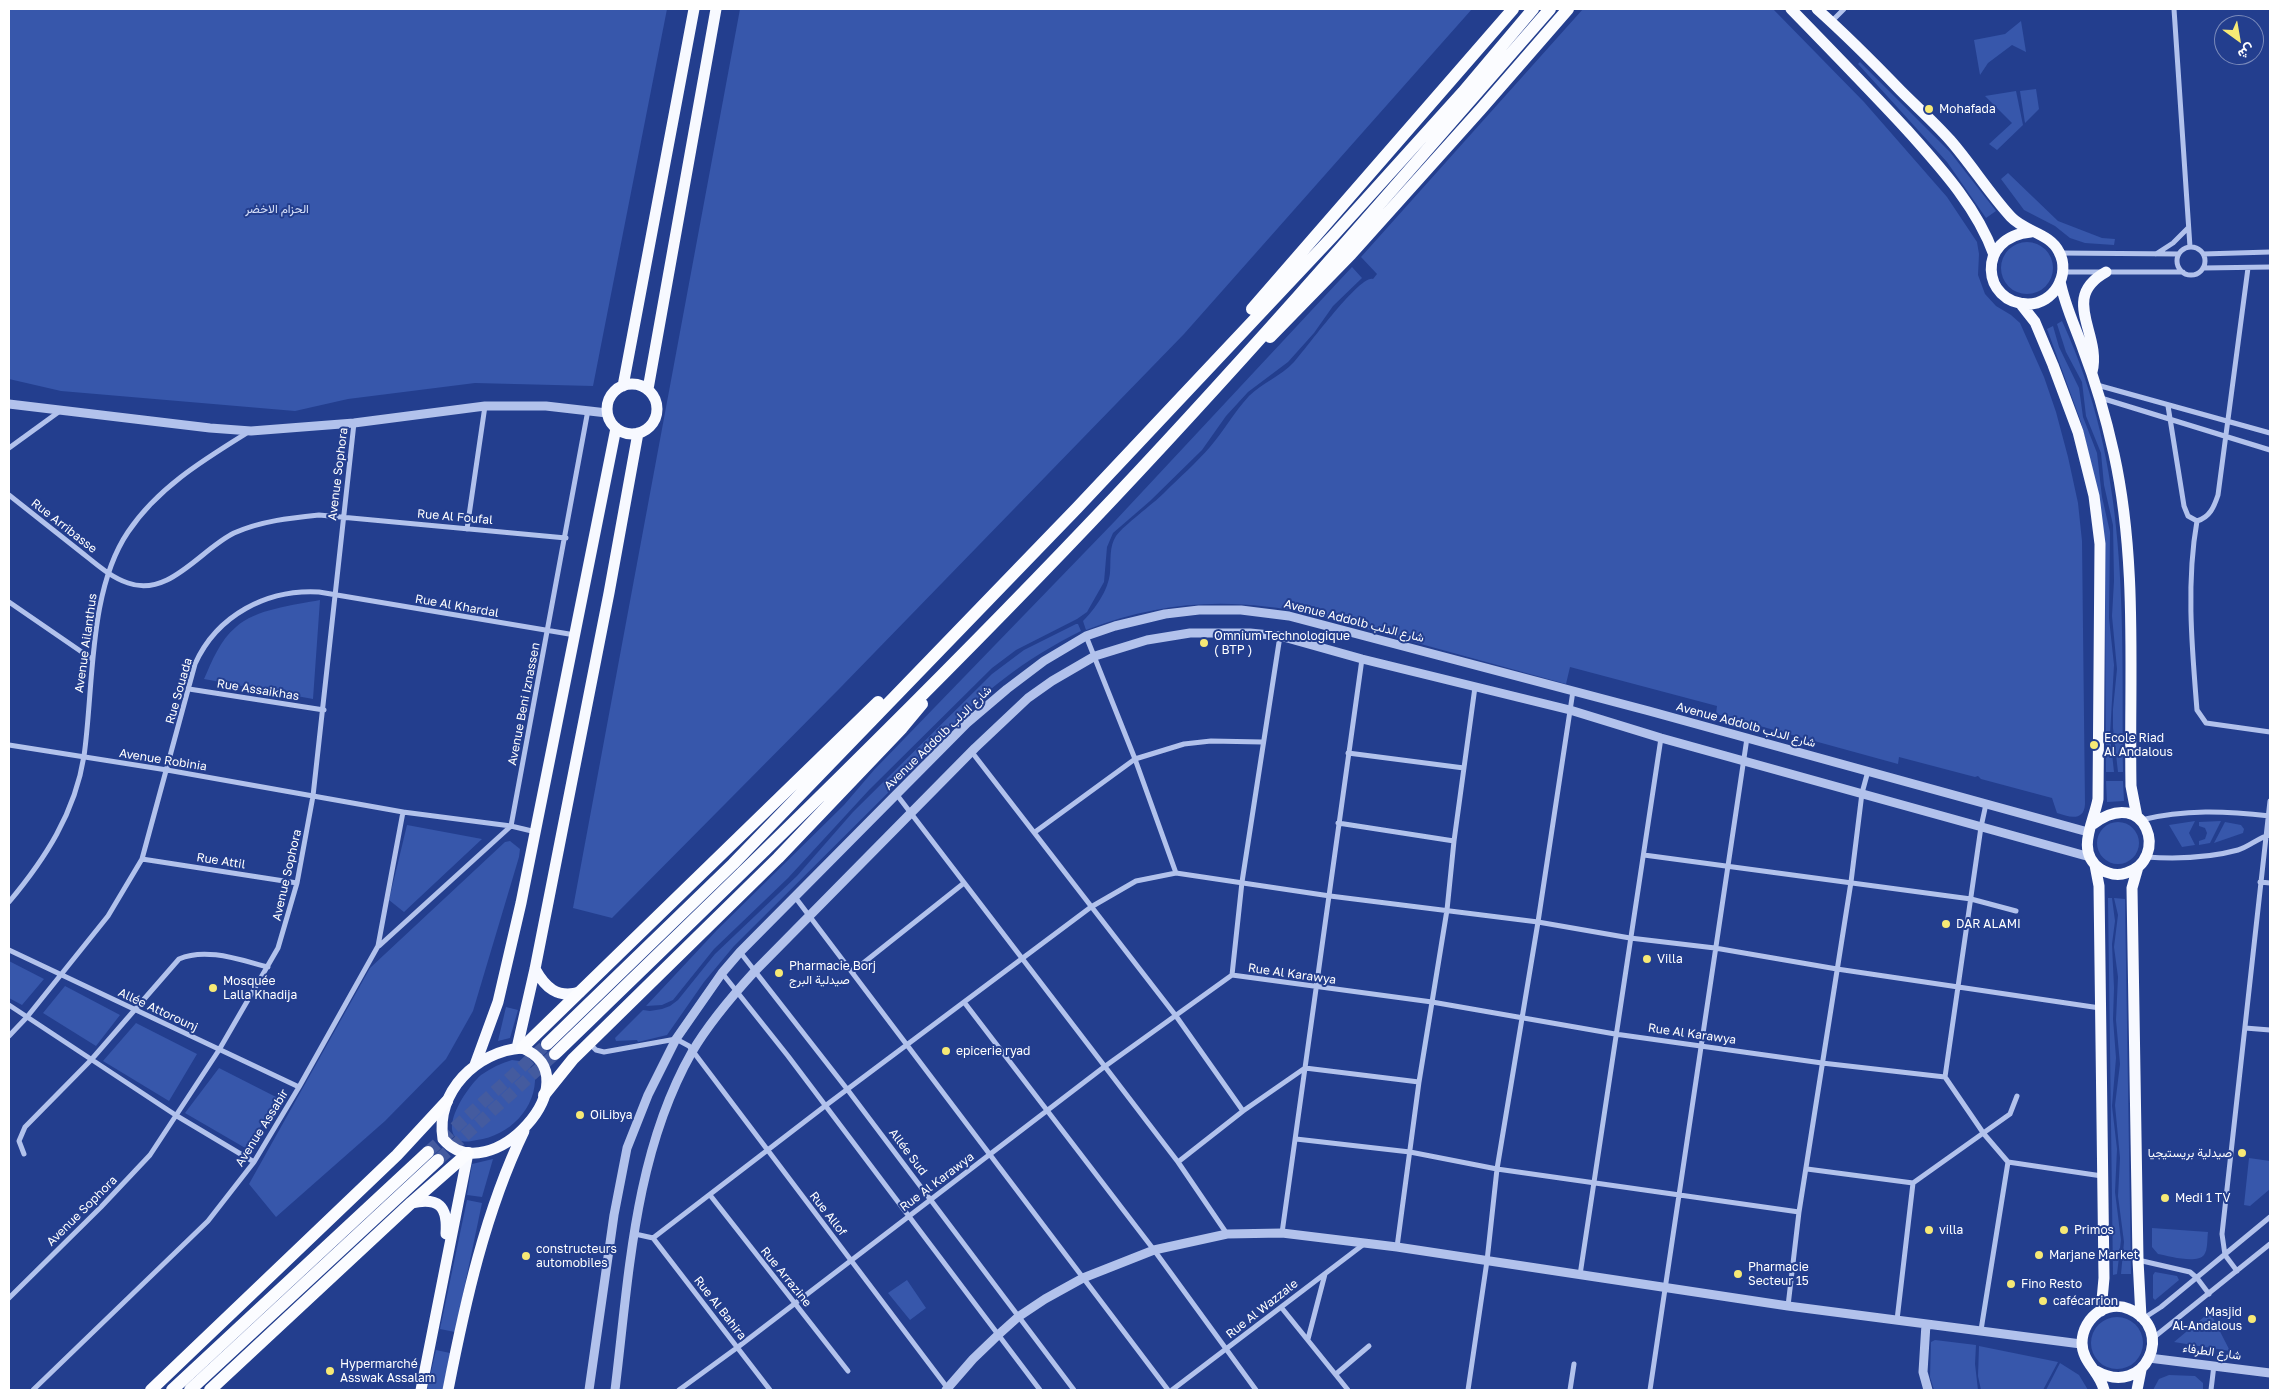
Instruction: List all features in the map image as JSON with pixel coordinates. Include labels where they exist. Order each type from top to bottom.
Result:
[{"type":"highway","points":[[1217,358],[1254,307],[1514,9]]},
{"type":"highway","points":[[1533,9],[1462,92],[1333,236],[1083,501],[923,666],[840,756],[551,1049],[742,873],[935,682],[1085,528],[1230,371],[1550,9]]},
{"type":"highway","points":[[1230,371],[1282,326],[1351,254],[1568,9]]},
{"type":"highway","points":[[519,1048],[580,992],[891,690],[923,666]]},
{"type":"highway","points":[[544,1095],[565,1068],[589,1043],[785,851],[915,714],[935,682]]},
{"type":"highway","points":[[151,1390],[402,1150],[447,1101]]},
{"type":"highway","points":[[210,1390],[411,1203],[468,1153]]},
{"type":"highway","points":[[172,1390],[433,1156],[190,1390]]},
{"type":"main road","points":[[623,386],[694,9]]},
{"type":"main road","points":[[648,389],[716,9]]},
{"type":"main road","points":[[1791,9],[1849,66],[1944,172],[1973,214],[1994,255]]},
{"type":"main road","points":[[1817,9],[1948,138],[2011,216],[2031,232],[2051,241],[2060,253],[2061,277],[2066,308],[2094,379],[2116,464],[2128,553],[2131,786],[2138,819]]},
{"type":"main road","points":[[2031,232],[2019,233],[2008,237],[2000,245],[1994,255],[1991,270],[1995,285],[2006,297],[2020,303],[2037,303],[2051,295],[2061,277]]},
{"type":"main road","points":[[2094,379],[2094,351],[2082,302],[2088,286],[2106,272]]},
{"type":"main road","points":[[2020,303],[2038,328],[2078,432],[2088,467],[2098,520],[2100,620],[2098,799],[2087,849],[2099,886],[2104,1278],[2101,1311]]},
{"type":"main road","points":[[632,384],[648,389],[653,396],[657,411],[651,425],[638,433],[623,432],[616,428],[607,413],[610,396],[623,386],[632,384]]},
{"type":"main road","points":[[475,1065],[498,1002],[537,832],[616,428]]},
{"type":"main road","points":[[519,1048],[609,593],[638,433]]},
{"type":"main road","points":[[2091,828],[2106,814],[2114,812],[2129,813],[2145,826],[2150,842],[2132,888],[2138,1260],[2142,1318],[2152,1339],[2149,1358],[2141,1370],[2137,1390]]},
{"type":"main road","points":[[2092,861],[2101,870],[2116,875],[2132,871],[2142,862]]},
{"type":"main road","points":[[535,969],[546,986],[556,992],[568,995],[580,992]]},
{"type":"main road","points":[[448,1390],[465,1304],[495,1203],[506,1172],[526,1127],[537,1112],[544,1095],[547,1078],[545,1070],[536,1055],[519,1048],[496,1053],[475,1065],[462,1077],[447,1101],[442,1116],[443,1139],[449,1147],[458,1152],[468,1153],[496,1147],[526,1127]]},
{"type":"main road","points":[[421,1390],[468,1153]]},
{"type":"main road","points":[[411,1203],[432,1201],[443,1209],[446,1217],[448,1253]]},
{"type":"main road","points":[[2104,1390],[2096,1371],[2084,1354],[2082,1344],[2086,1324],[2101,1311],[2109,1307],[2127,1308],[2142,1318]]},
{"type":"main road","points":[[2096,1371],[2119,1378],[2127,1377],[2141,1370]]},
{"type":"street","points":[[1831,22],[1844,9]]},
{"type":"street","points":[[2174,9],[2190,247]]},
{"type":"street","points":[[2155,254],[2173,242],[2188,228]]},
{"type":"street","points":[[2060,253],[2179,254],[2190,247],[2197,249],[2203,254],[2205,263],[2203,268],[2196,274],[2183,272],[2106,272],[2061,277]]},
{"type":"street","points":[[2203,254],[2270,252]]},
{"type":"street","points":[[2179,254],[2178,264],[2183,272]]},
{"type":"street","points":[[2203,268],[2270,267]]},
{"type":"street","points":[[2197,521],[2206,517],[2216,500],[2221,479],[2248,268]]},
{"type":"street","points":[[2094,379],[2168,406],[2270,433]]},
{"type":"street","points":[[2100,398],[2270,450]]},
{"type":"street","points":[[9,404],[250,431],[354,423],[485,406],[546,406],[607,413]]},
{"type":"street","points":[[468,528],[485,406]]},
{"type":"street","points":[[2168,406],[2184,506],[2188,516],[2197,521]]},
{"type":"street","name":"Avenue Beni Iznassen","points":[[511,826],[566,538],[588,410]]},
{"type":"street","points":[[9,448],[60,411]]},
{"type":"street","name":"Avenue Sophora","points":[[9,1298],[137,1170],[162,1139],[219,1050],[268,968],[286,926],[297,883],[314,796],[354,423]]},
{"type":"street","name":"Avenue Ailanthus","points":[[9,902],[46,856],[58,835],[72,800],[83,757],[92,659],[107,572],[128,532],[158,496],[183,475],[250,431]]},
{"type":"street","name":"Rue Arribasse","points":[[9,495],[107,572],[130,584],[156,584],[173,576],[212,546],[234,533],[261,523],[286,518],[319,515],[343,517]]},
{"type":"street","name":"Rue Al Foufal","points":[[343,517],[566,538]]},
{"type":"street","points":[[2197,521],[2191,562],[2197,710],[2206,723],[2270,732]]},
{"type":"street","name":"Rue Souada","points":[[9,1036],[62,975],[108,916],[142,859],[188,689],[201,651],[217,630],[243,610],[269,597],[304,591],[335,595]]},
{"type":"street","name":"Rue Al Khardal","points":[[335,595],[575,635]]},
{"type":"street","points":[[9,602],[92,659]]},
{"type":"street","name":"Avenue Addolb شارع الدلب","points":[[589,1390],[614,1215],[628,1148],[648,1095],[676,1039],[722,973],[740,952],[968,723],[1006,688],[1044,661],[1086,636],[1115,626],[1165,614],[1199,610],[1259,611],[1303,619],[1986,804],[2091,828]]},
{"type":"street","points":[[615,1390],[635,1234],[644,1182],[660,1124],[692,1051],[737,991],[755,971],[809,914],[971,752],[1028,698],[1052,681],[1095,656],[1147,640],[1190,633],[1250,633],[1280,636],[1362,659],[1570,710],[1661,738],[1981,827],[2092,861]]},
{"type":"street","points":[[1086,636],[1135,759],[1176,873]]},
{"type":"street","points":[[1232,975],[1242,882],[1262,742],[1280,636]]},
{"type":"street","points":[[1282,1233],[1362,659]]},
{"type":"street","points":[[1397,1247],[1419,1082],[1448,910],[1454,841],[1475,687]]},
{"type":"street","name":"Rue Assaikhas","points":[[188,689],[324,710]]},
{"type":"street","points":[[1468,1390],[1487,1261],[1497,1169],[1538,922],[1573,691]]},
{"type":"street","points":[[1580,1275],[1661,738]]},
{"type":"street","points":[[1650,1390],[1667,1287],[1726,867],[1747,738]]},
{"type":"street","points":[[1035,832],[1135,759],[1184,744],[1211,741],[1262,742]]},
{"type":"street","name":"Avenue Robinia","points":[[9,745],[167,770],[402,812],[511,826],[537,832]]},
{"type":"street","points":[[971,752],[1176,1016],[1243,1111]]},
{"type":"street","points":[[1348,753],[1464,768]]},
{"type":"street","points":[[1788,1306],[1799,1212],[1851,882],[1862,793],[1868,771]]},
{"type":"street","points":[[897,795],[1178,1162],[1227,1234]]},
{"type":"street","points":[[2237,1271],[2225,1255],[2222,1243],[2223,1222],[2260,882],[2269,835],[2270,801]]},
{"type":"street","points":[[1986,804],[1981,827],[1960,986],[1945,1077],[1984,1134],[2008,1162],[2102,1176]]},
{"type":"street","points":[[2138,819],[2214,810],[2269,816]]},
{"type":"street","name":"Avenue Assabir","points":[[33,1390],[208,1221],[254,1162],[299,1087],[378,946],[402,812]]},
{"type":"street","points":[[1338,823],[1454,841]]},
{"type":"street","points":[[378,946],[417,913],[511,826]]},
{"type":"street","points":[[2142,862],[2215,855],[2240,850],[2269,835]]},
{"type":"street","points":[[1644,855],[1971,900],[2016,911]]},
{"type":"street","name":"Rue Attil","points":[[142,859],[297,883]]},
{"type":"street","points":[[635,1234],[653,1238],[825,1106],[1092,907],[1136,882],[1176,873],[1330,896],[1538,922],[1630,938],[1715,948],[1837,969],[2100,1008]]},
{"type":"street","points":[[2260,882],[2270,883]]},
{"type":"street","points":[[852,972],[964,884]]},
{"type":"street","points":[[795,897],[1170,1390]]},
{"type":"street","name":"Allée Attorounj","points":[[9,950],[299,1087]]},
{"type":"street","name":"Allée Sud","points":[[740,952],[848,1089],[1074,1390]]},
{"type":"street","points":[[24,1154],[18,1141],[25,1126],[91,1060],[172,965],[187,955],[222,956],[268,968]]},
{"type":"street","points":[[722,973],[1040,1390]]},
{"type":"street","name":"Rue Al Karawya","points":[[679,1390],[795,1304],[851,1259],[1104,1067],[1232,975],[1316,988],[1432,1002],[1615,1034],[1822,1063],[1945,1077]]},
{"type":"street","points":[[964,1002],[1154,1250],[1256,1390]]},
{"type":"street","points":[[9,1005],[177,1116],[254,1162]]},
{"type":"street","points":[[2245,1028],[2270,1030]]},
{"type":"street","points":[[589,1043],[596,1050],[604,1052],[676,1039]]},
{"type":"street","name":"Rue Allof","points":[[676,1039],[684,1042],[692,1051],[851,1259],[947,1390]]},
{"type":"street","points":[[1178,1162],[1243,1111],[1305,1068],[1419,1082]]},
{"type":"street","points":[[1806,1169],[1913,1183],[2010,1114],[2017,1096]]},
{"type":"street","points":[[1296,1139],[1410,1152],[1497,1169],[1799,1212]]},
{"type":"street","points":[[1982,1330],[2008,1162]]},
{"type":"street","points":[[1897,1320],[1913,1183]]},
{"type":"street","name":"Rue Arrazine","points":[[710,1195],[848,1371]]},
{"type":"street","points":[[2142,1318],[2161,1307],[2270,1217]]},
{"type":"street","points":[[947,1390],[973,1358],[1018,1317],[1083,1278],[1154,1250],[1227,1234],[1282,1233],[1397,1247],[1788,1306],[2082,1344]]},
{"type":"street","name":"Rue Al Bahira","points":[[653,1238],[770,1390]]},
{"type":"street","name":"Rue Al Wazzale","points":[[1170,1390],[1226,1350],[1364,1244]]},
{"type":"street","points":[[2152,1339],[2270,1244]]},
{"type":"street","points":[[2138,1260],[2186,1270],[2197,1278],[2209,1294]]},
{"type":"street","points":[[1308,1339],[1326,1274]]},
{"type":"street","points":[[1281,1307],[1348,1390]]},
{"type":"street","points":[[1926,1324],[1924,1372],[1928,1390]]},
{"type":"street","points":[[1336,1374],[1369,1346]]},
{"type":"street","name":"شارع الطرفاء","points":[[2149,1358],[2270,1373]]},
{"type":"street","points":[[1570,1390],[1574,1364]]},
{"type":"street","points":[[2211,1390],[2214,1365]]},
{"type":"green space","name":"الحزام الاخضر","points":[[9,9],[667,9],[593,386],[475,383],[348,399],[295,411],[61,391],[9,379]]},
{"type":"green space","points":[[740,9],[1472,9],[1184,334],[840,688],[612,918],[573,908]]},
{"type":"green space","points":[[1583,9],[1773,9],[1864,102],[1947,197],[1977,242],[1979,254],[1978,275],[1985,294],[1996,306],[2020,323],[2044,377],[2056,412],[2078,503],[2082,541],[2085,804],[2082,814],[2079,816],[2071,817],[2057,813],[2052,798],[1981,779],[1978,776],[1975,777],[1899,757],[1898,764],[1716,714],[1717,706],[1570,667],[1566,684],[1312,614],[1254,605],[1198,604],[1143,612],[1086,630],[1083,621],[1100,599],[1109,580],[1111,549],[1116,536],[1205,453],[1249,396],[1294,362],[1357,288],[1366,281],[1373,279],[1377,274],[1361,257]]},
{"type":"green space","points":[[2021,21],[2026,52],[2012,45],[1988,63],[1980,75],[1974,40],[2005,34]]},
{"type":"green space","points":[[1860,62],[1950,152],[1996,211],[1986,218],[1947,162],[1858,64]]},
{"type":"green space","points":[[2036,89],[2039,109],[2025,123],[2020,91]]},
{"type":"green space","points":[[2016,91],[2023,125],[1997,150],[1989,144],[2012,123],[1985,96]]},
{"type":"green space","points":[[2008,173],[2058,221],[2102,238],[2115,239],[2114,245],[2085,243],[2070,238],[2055,226],[2024,210],[2001,179]]},
{"type":"green space","points":[[2027,242],[2037,244],[2045,250],[2051,258],[2053,268],[2051,278],[2045,286],[2037,292],[2027,294],[2017,292],[2009,286],[2003,278],[2001,268],[2003,258],[2009,250],[2017,244]]},
{"type":"green space","points":[[1352,267],[1362,278],[1333,306],[1314,333],[1288,362],[1248,392],[1226,416],[1202,450],[1150,501],[1113,533],[1107,547],[1104,582],[1087,612],[1016,650],[992,668],[869,790],[788,878],[714,949],[673,1000],[662,1005],[646,1006],[717,930],[844,805],[874,770],[1115,521]]},
{"type":"green space","points":[[2062,321],[2084,376],[2100,431],[2111,487],[2118,542],[2121,599],[2123,772],[2118,772],[2113,728],[2117,669],[2112,616],[2114,581],[2113,525],[2104,485],[2101,453],[2086,416],[2082,382],[2066,352],[2057,324]]},
{"type":"green space","points":[[2053,326],[2059,347],[2079,388],[2083,417],[2097,453],[2102,497],[2110,532],[2109,618],[2114,665],[2110,735],[2114,772],[2106,772],[2105,580],[2097,489],[2081,422],[2047,329]]},
{"type":"green space","points":[[320,600],[313,699],[204,679],[221,644],[230,632],[244,621],[264,612]]},
{"type":"green space","points":[[1078,624],[1081,631],[1041,653],[1004,679],[954,724],[939,742],[734,946],[704,982],[667,1035],[638,1042],[637,1040],[616,1041],[615,1038],[643,1010],[662,1009],[678,1000],[715,954],[797,876],[853,812],[992,674],[1024,650]]},
{"type":"green space","points":[[2106,781],[2123,781],[2124,801],[2107,802]]},
{"type":"green space","points":[[2195,821],[2189,833],[2195,845],[2182,847],[2169,825]]},
{"type":"green space","points":[[2221,821],[2210,843],[2199,845],[2199,841],[2205,839],[2207,833],[2205,828],[2199,826],[2199,822]]},
{"type":"green space","points":[[2114,822],[2122,822],[2133,828],[2139,843],[2133,858],[2122,864],[2114,864],[2103,858],[2097,847],[2097,839],[2103,828]]},
{"type":"green space","points":[[2225,822],[2241,825],[2244,829],[2243,833],[2214,843]]},
{"type":"green space","points":[[407,825],[482,839],[404,912],[389,900]]},
{"type":"green space","points":[[510,841],[520,849],[519,857],[473,1011],[446,1059],[385,1121],[276,1217],[249,1184],[370,968],[505,842]]},
{"type":"green space","points":[[2108,898],[2112,898],[2115,921],[2112,944],[2113,1019],[2116,1058],[2112,1106],[2117,1149],[2115,1192],[2121,1240],[2117,1274],[2113,1275]]},
{"type":"green space","points":[[2114,898],[2125,899],[2131,1274],[2121,1274],[2124,1242],[2118,1196],[2120,1158],[2115,1105],[2120,1064],[2116,1020],[2118,977],[2114,947],[2118,915]]},
{"type":"green space","points":[[9,961],[44,979],[22,1005],[9,998]]},
{"type":"green space","points":[[65,986],[120,1015],[96,1046],[43,1013]]},
{"type":"green space","points":[[506,1007],[518,1010],[510,1038],[498,1041]]},
{"type":"green space","points":[[136,1023],[197,1054],[169,1101],[103,1061]]},
{"type":"green space","points":[[512,1060],[527,1062],[535,1075],[531,1099],[526,1109],[519,1118],[500,1133],[473,1141],[459,1140],[453,1134],[452,1126],[458,1106],[464,1096],[481,1075],[496,1066]]},
{"type":"green space","points":[[219,1068],[278,1098],[247,1149],[185,1113]]},
{"type":"green space","points":[[2249,1158],[2270,1161],[2270,1189],[2250,1206],[2244,1205]]},
{"type":"green space","points":[[493,1159],[482,1197],[467,1195],[472,1164]]},
{"type":"green space","points":[[467,1200],[482,1203],[455,1332],[440,1329]]},
{"type":"green space","points":[[2152,1228],[2208,1232],[2205,1253],[2200,1258],[2195,1259],[2175,1258],[2158,1254],[2152,1247]]},
{"type":"green space","points":[[2155,1272],[2177,1276],[2179,1280],[2155,1300],[2153,1298],[2153,1275]]},
{"type":"green space","points":[[907,1280],[926,1308],[910,1320],[888,1293]]},
{"type":"green space","points":[[2210,1312],[2230,1351],[2174,1342]]},
{"type":"green space","points":[[2117,1317],[2127,1319],[2135,1325],[2141,1333],[2143,1343],[2141,1353],[2135,1361],[2127,1367],[2117,1369],[2107,1367],[2099,1361],[2093,1353],[2091,1343],[2093,1333],[2099,1325],[2107,1319]]},
{"type":"green space","points":[[1935,1340],[1976,1345],[1975,1364],[1978,1390],[1934,1390],[1930,1377],[1931,1342]]},
{"type":"green space","points":[[1979,1346],[2058,1362],[2043,1390],[1981,1390],[1978,1376]]},
{"type":"green space","points":[[436,1350],[450,1353],[443,1390],[427,1390]]},
{"type":"green space","points":[[2060,1363],[2079,1375],[2088,1390],[2046,1390]]},
{"type":"green space","points":[[2169,1375],[2195,1376],[2203,1383],[2203,1390],[2153,1390],[2159,1379]]},
{"type":"tunnel","points":[[428,1152],[547,1044]]},
{"type":"tunnel","points":[[438,1160],[555,1054]]},
{"type":"place","name":"Mohafada","points":[[1929,109]]},
{"type":"place","name":"Omnium Technologique ( BTP )","points":[[1204,643]]},
{"type":"place","name":"Ecole Riad Al Andalous","points":[[2094,745]]},
{"type":"place","name":"DAR ALAMI","points":[[1946,924]]},
{"type":"place","name":"Villa","points":[[1647,959]]},
{"type":"place","name":"Pharmacie Borj صيدلية البرج","points":[[779,973]]},
{"type":"place","name":"Mosquée Lalla Khadija","points":[[213,988]]},
{"type":"place","name":"epicerie ryad","points":[[946,1051]]},
{"type":"place","name":"OiLibya","points":[[580,1115]]},
{"type":"place","name":"صيدلية بريستيجيا","points":[[2242,1153]]},
{"type":"place","name":"Medi 1 TV","points":[[2165,1198]]},
{"type":"place","name":"villa","points":[[1929,1230]]},
{"type":"place","name":"Primos","points":[[2064,1230]]},
{"type":"place","name":"Marjane Market","points":[[2039,1255]]},
{"type":"place","name":"constructeurs automobiles","points":[[526,1256]]},
{"type":"place","name":"Pharmacie Secteur 15","points":[[1738,1274]]},
{"type":"place","name":"Fino Resto","points":[[2011,1284]]},
{"type":"place","name":"cafécarrion","points":[[2043,1301]]},
{"type":"place","name":"Masjid Al-Andalous","points":[[2252,1319]]},
{"type":"place","name":"Hypermarché Asswak Assalam","points":[[330,1371]]}]
